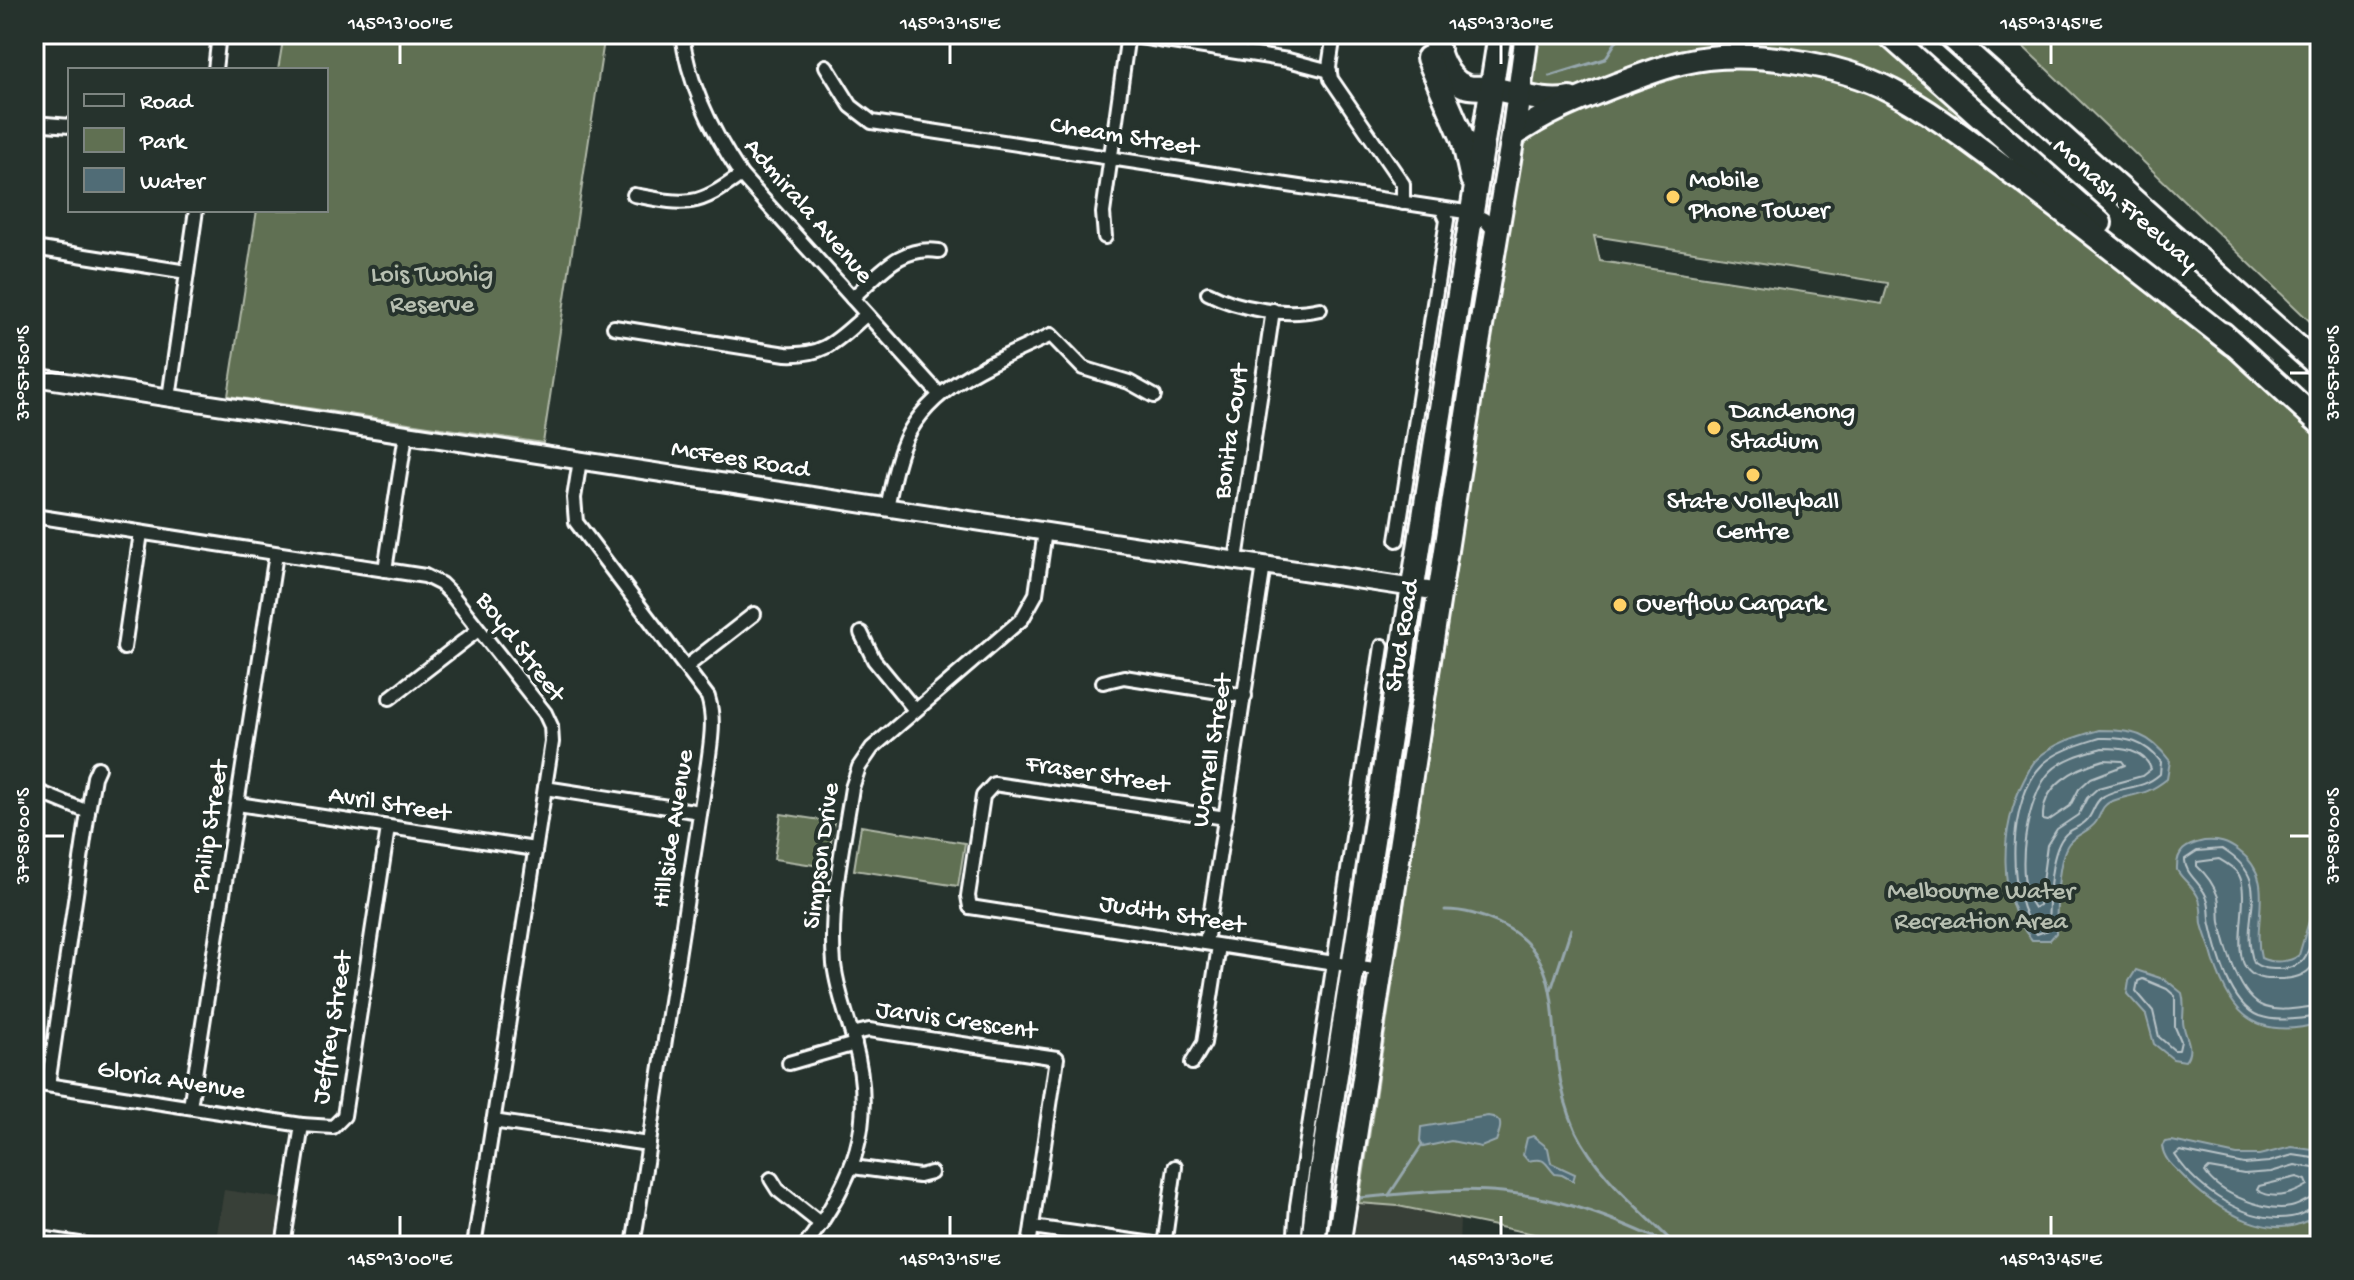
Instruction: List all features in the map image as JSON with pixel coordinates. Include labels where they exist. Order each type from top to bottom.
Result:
[{"type":"highway","points":[[1423,34],[1426,53],[1470,162],[1472,213]]},
{"type":"highway","points":[[1433,34],[1444,66],[1463,86],[1492,88],[1532,99],[1561,101],[1596,93]]},
{"type":"highway","name":"Stud Road","points":[[1313,1246],[1344,965],[1411,587],[1500,34]]},
{"type":"highway","name":"Stud Road","points":[[1338,1246],[1527,34]]},
{"type":"highway","name":"Monash Freeway","points":[[1888,34],[2320,423]]},
{"type":"highway","name":"Monash Freeway","points":[[1947,34],[2320,367]]},
{"type":"highway","points":[[1956,34],[1992,75]]},
{"type":"highway","points":[[1513,136],[1538,117],[1687,61],[1731,56],[1782,59],[1834,70],[1890,90],[1935,117],[2056,206],[2233,344]]},
{"type":"street","points":[[215,68],[219,34]]},
{"type":"street","name":"Admirala Avenue","points":[[682,34],[689,68],[704,109],[722,147],[741,175],[939,394]]},
{"type":"street","points":[[1105,237],[1103,213],[1125,34],[1330,66]]},
{"type":"street","points":[[1334,34],[1331,79],[1398,178],[1399,202]]},
{"type":"street","name":"Cheam Street","points":[[826,66],[851,106],[872,122],[1472,213]]},
{"type":"street","points":[[34,123],[68,126]]},
{"type":"street","points":[[634,195],[695,202],[715,195],[741,175]]},
{"type":"street","points":[[1442,209],[1472,213],[1484,219],[1497,235]]},
{"type":"street","name":"Stud Road","points":[[1397,540],[1447,220],[1442,209]]},
{"type":"street","points":[[169,398],[196,212]]},
{"type":"street","points":[[34,248],[187,272]]},
{"type":"street","points":[[852,298],[903,254],[924,248],[939,251]]},
{"type":"street","points":[[1208,293],[1226,302],[1273,310],[1296,312],[1320,309]]},
{"type":"street","name":"Bonita Court","points":[[1236,560],[1273,310]]},
{"type":"street","points":[[614,327],[806,355],[830,347],[866,315]]},
{"type":"street","points":[[887,508],[905,440],[939,394],[968,375],[1051,335],[1083,368],[1139,386],[1154,396]]},
{"type":"street","name":"McFees Road","points":[[34,377],[1440,592]]},
{"type":"street","points":[[385,570],[406,434]]},
{"type":"street","name":"Hillside Avenue","points":[[580,460],[574,498],[576,522],[708,697],[712,711],[713,727],[633,1246]]},
{"type":"street","name":"Boyd Street","points":[[34,516],[425,576],[441,584],[545,713],[551,726],[552,742],[474,1246]]},
{"type":"street","name":"Simpson Drive","points":[[805,1246],[853,1167],[862,1127],[864,1093],[835,968],[832,923],[852,788],[859,767],[872,748],[1022,619],[1036,594],[1045,531]]},
{"type":"street","points":[[124,648],[141,533]]},
{"type":"street","name":"Philip Street","points":[[190,1107],[276,554]]},
{"type":"street","name":"Worrell Street","points":[[1192,1063],[1204,1043],[1226,818],[1264,565]]},
{"type":"street","points":[[686,667],[754,614]]},
{"type":"street","points":[[390,698],[478,630]]},
{"type":"street","points":[[861,633],[874,660],[915,710]]},
{"type":"street","name":"Stud Road","points":[[1294,1246],[1297,1206],[1344,965],[1382,646]]},
{"type":"street","points":[[1103,682],[1124,677],[1245,696]]},
{"type":"street","points":[[41,1084],[98,768]]},
{"type":"street","name":"Fraser Street","points":[[965,911],[983,796],[994,784],[1226,818]]},
{"type":"street","points":[[545,788],[700,812]]},
{"type":"street","points":[[34,790],[88,812]]},
{"type":"street","name":"Avril Street","points":[[238,804],[535,849]]},
{"type":"street","name":"Jeffrey Street","points":[[283,1246],[302,1125],[333,1127],[344,1116],[388,828]]},
{"type":"street","name":"Judith Street","points":[[965,911],[1380,970]]},
{"type":"street","name":"Jarvis Crescent","points":[[853,1039],[869,1030],[1057,1058],[1029,1246]]},
{"type":"street","points":[[789,1063],[853,1039]]},
{"type":"street","name":"Gloria Avenue","points":[[41,1084],[302,1125]]},
{"type":"street","points":[[493,1121],[648,1144]]},
{"type":"street","points":[[853,1167],[919,1176],[931,1173]]},
{"type":"street","points":[[1032,1227],[1166,1246],[1175,1167]]},
{"type":"street","points":[[771,1179],[778,1190],[821,1224]]},
{"type":"street","points":[[34,1237],[92,1246]]},
{"type":"shaded area","points":[[224,1190],[285,1199],[278,1246],[215,1246]]},
{"type":"shaded area","points":[[1359,1203],[1398,1206],[1460,1219],[1459,1246],[1353,1246]]},
{"type":"green space","name":"Lois Twohig Reserve","points":[[284,34],[605,34],[543,443],[228,396],[257,212],[328,212],[328,68],[278,68]]},
{"type":"green space","name":"Melbourne Water Recreation Area","points":[[1537,34],[1869,34],[1971,124],[1976,160],[2066,224],[2152,292],[2320,436],[2320,1246],[1580,1246],[1398,1206],[1359,1203]],"holes":[[[1594,236],[1888,283],[1882,304],[1600,261]]]},
{"type":"green space","points":[[2010,34],[2320,34],[2320,331]]},
{"type":"green space","points":[[781,814],[834,822],[827,867],[774,859]]},
{"type":"green space","points":[[861,826],[965,843],[958,886],[854,870]]},
{"type":"water","points":[[2099,730],[2131,732],[2155,744],[2170,761],[2167,779],[2145,792],[2107,804],[2094,825],[2071,841],[2062,858],[2056,933],[2050,940],[2032,940],[2020,923],[2007,883],[2006,840],[2016,798],[2031,766],[2043,753]]},
{"type":"water","points":[[2223,842],[2251,862],[2260,888],[2259,944],[2261,958],[2265,960],[2286,961],[2299,955],[2317,894],[2320,871],[2320,1023],[2296,1028],[2259,1024],[2245,1016],[2224,988],[2202,924],[2199,899],[2177,870],[2180,853],[2192,844]]},
{"type":"water","points":[[2136,970],[2166,980],[2182,993],[2189,1046],[2185,1061],[2173,1059],[2154,1044],[2146,1015],[2127,994],[2129,981]]},
{"type":"water","points":[[1488,1116],[1497,1119],[1500,1129],[1496,1141],[1481,1147],[1451,1141],[1423,1147],[1420,1141],[1421,1127]]},
{"type":"water","points":[[1533,1136],[1548,1148],[1551,1163],[1575,1174],[1573,1181],[1555,1174],[1542,1160],[1528,1161],[1523,1155],[1527,1138]]},
{"type":"water","points":[[2172,1141],[2237,1155],[2259,1155],[2292,1147],[2320,1151],[2320,1212],[2303,1222],[2285,1227],[2247,1221],[2196,1189],[2170,1163],[2162,1146]]},
{"type":"waterway","points":[[1448,34],[1449,47]]},
{"type":"waterway","points":[[1550,76],[1605,59],[1621,34]]},
{"type":"waterway","points":[[1445,910],[1472,914],[1498,923],[1518,935],[1533,950],[1549,984],[1561,1083],[1576,1131],[1596,1164],[1676,1246]]},
{"type":"waterway","points":[[1551,990],[1571,929]]},
{"type":"waterway","points":[[1389,1195],[1422,1145]]},
{"type":"waterway","points":[[1359,1198],[1467,1190],[1525,1195],[1590,1212],[1673,1246]]},
{"type":"place","name":"Mobile Phone Tower","points":[[1673,197]]},
{"type":"place","name":"Dandenong Stadium","points":[[1714,428]]},
{"type":"place","name":"State Volleyball Centre","points":[[1753,475]]},
{"type":"place","name":"Overflow Carpark","points":[[1620,605]]}]
